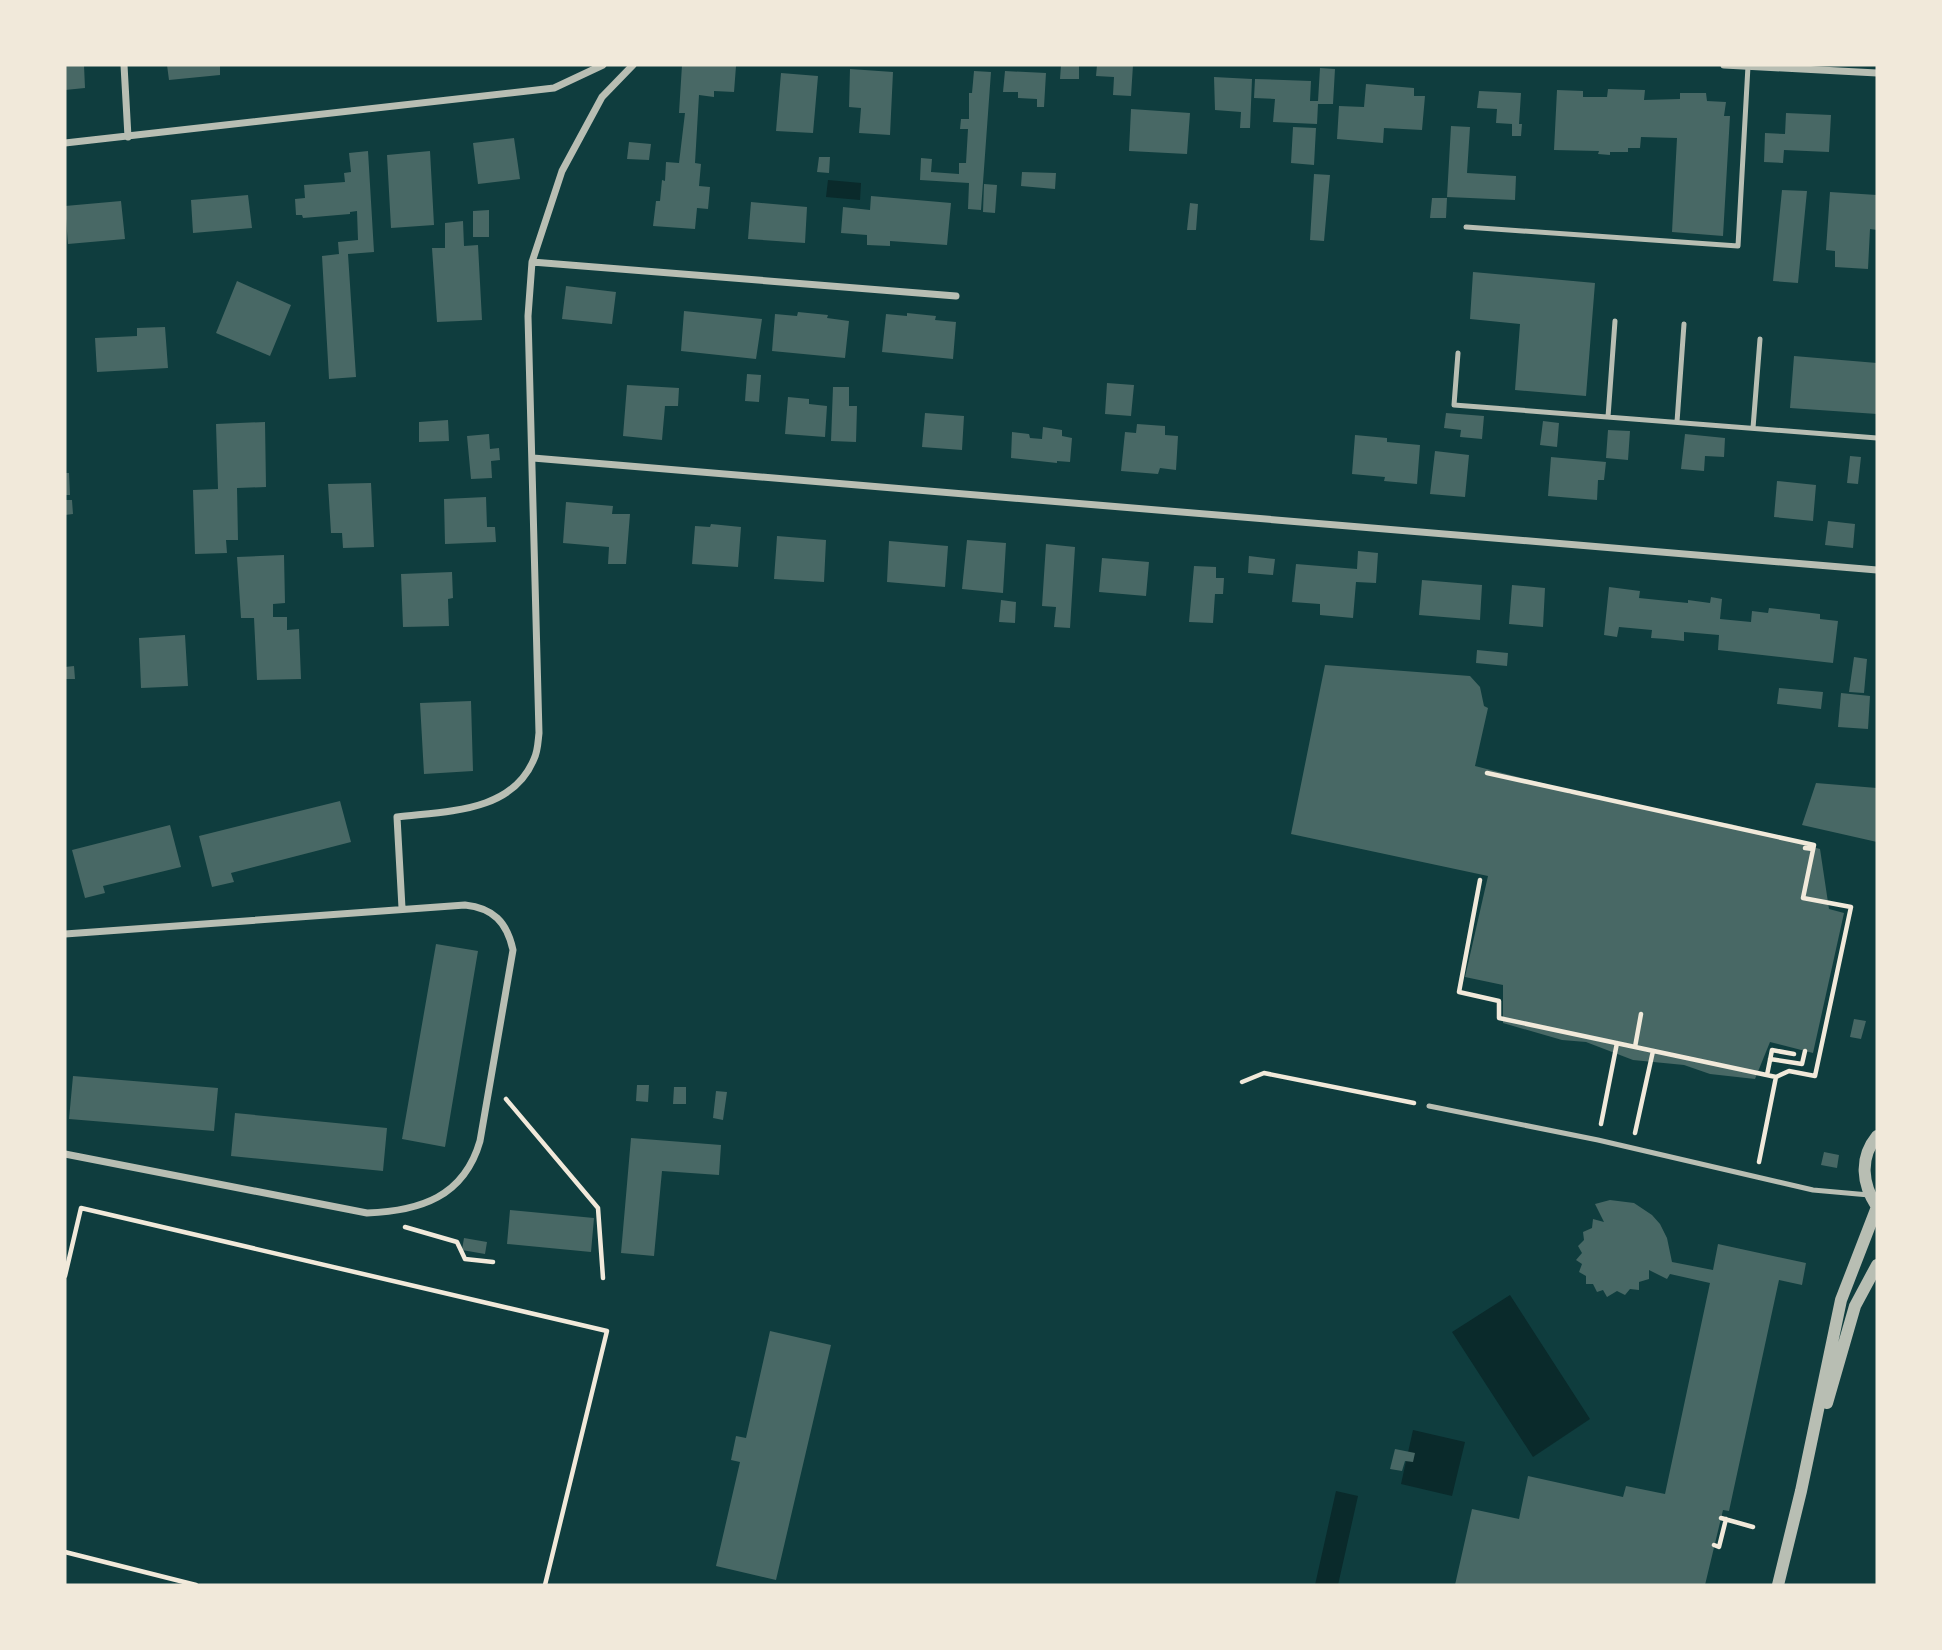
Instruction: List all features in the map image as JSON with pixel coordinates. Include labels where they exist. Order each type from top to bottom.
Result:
[{"type":"street","points":[[124,65],[128,137]]},
{"type":"street","points":[[65,143],[554,88],[603,65]]},
{"type":"street","points":[[402,908],[397,817],[474,807],[494,801],[525,777],[536,757],[540,733],[528,316],[533,262],[562,171],[602,97],[633,65]]},
{"type":"street","points":[[1724,65],[1877,73]]},
{"type":"street","points":[[533,262],[956,296]]},
{"type":"street","points":[[533,458],[1877,570]]},
{"type":"street","points":[[65,934],[465,905],[482,908],[500,920],[513,950],[475,1157],[460,1180],[436,1199],[398,1212],[367,1213],[65,1154]]},
{"type":"street","points":[[1778,1585],[1801,1491],[1840,1300],[1875,1203],[1865,1182],[1864,1168],[1866,1154],[1877,1136]]},
{"type":"street","points":[[1801,1491],[1855,1306],[1877,1265]]},
{"type":"lane","points":[[1466,228],[1738,246],[1748,66]]},
{"type":"lane","points":[[1608,417],[1615,321]]},
{"type":"lane","points":[[1677,422],[1684,324]]},
{"type":"lane","points":[[1753,428],[1760,339]]},
{"type":"lane","points":[[1458,353],[1454,405],[1877,438]]},
{"type":"lane","points":[[1429,1106],[1598,1140],[1875,1203]]},
{"type":"path","points":[[1480,880],[1459,992],[1499,1000],[1499,1018],[1776,1077],[1789,1071],[1815,1076],[1851,907],[1803,898],[1814,845],[1488,773]]},
{"type":"path","points":[[1805,848],[1813,849]]},
{"type":"path","points":[[1635,1047],[1641,1014]]},
{"type":"path","points":[[1598,1140],[1617,1043]]},
{"type":"path","points":[[1767,1075],[1772,1050],[1794,1055]]},
{"type":"path","points":[[1632,1148],[1653,1051]]},
{"type":"path","points":[[1770,1059],[1802,1064],[1805,1051]]},
{"type":"path","points":[[1242,1082],[1264,1073],[1429,1106]]},
{"type":"path","points":[[1756,1177],[1776,1077]]},
{"type":"path","points":[[488,1097],[505,1098],[598,1208],[603,1278]]},
{"type":"path","points":[[65,1276],[81,1208],[607,1331],[545,1585]]},
{"type":"path","points":[[398,1212],[406,1228],[457,1242],[465,1259],[493,1262]]},
{"type":"path","points":[[1714,1545],[1719,1547],[1723,1518],[1753,1527]]},
{"type":"path","points":[[65,1552],[196,1585]]},
{"type":"water","points":[[828,180],[861,183],[860,200],[826,197]]},
{"type":"water","points":[[1510,1295],[1590,1419],[1533,1457],[1452,1332]]},
{"type":"water","points":[[1413,1430],[1465,1442],[1452,1496],[1401,1484]]},
{"type":"water","points":[[1336,1491],[1358,1496],[1338,1585],[1315,1585]]},
{"type":"building","points":[[65,65],[84,65],[85,88],[65,90]]},
{"type":"building","points":[[167,65],[220,65],[220,75],[169,80]]},
{"type":"building","points":[[682,65],[736,66],[734,92],[714,91],[714,97],[699,95],[695,163],[701,164],[699,186],[710,187],[708,209],[697,208],[695,229],[653,226],[656,201],[660,201],[662,180],[665,181],[666,162],[679,163],[685,113],[679,113]]},
{"type":"building","points":[[1061,65],[1079,65],[1079,79],[1060,79]]},
{"type":"building","points":[[1097,65],[1133,65],[1131,96],[1113,95],[1114,77],[1096,76]]},
{"type":"building","points":[[1320,68],[1335,69],[1333,104],[1318,104],[1317,124],[1273,122],[1275,99],[1254,98],[1255,79],[1311,81],[1310,101],[1318,101]]},
{"type":"building","points":[[850,69],[893,72],[890,135],[859,133],[861,108],[849,107]]},
{"type":"building","points":[[974,71],[991,72],[981,210],[968,209],[969,183],[920,180],[921,158],[932,159],[931,172],[959,174],[959,163],[966,163],[968,129],[960,129],[961,119],[969,119],[969,93],[972,93]]},
{"type":"building","points":[[1005,71],[1046,73],[1044,107],[1037,107],[1037,99],[1018,98],[1018,92],[1003,92]]},
{"type":"building","points":[[781,73],[818,76],[813,133],[776,131]]},
{"type":"building","points":[[1214,77],[1252,79],[1250,128],[1240,128],[1241,112],[1215,110]]},
{"type":"building","points":[[1366,84],[1414,88],[1414,96],[1425,96],[1422,130],[1384,128],[1383,143],[1337,139],[1339,106],[1364,107]]},
{"type":"building","points":[[1608,89],[1645,90],[1644,100],[1680,99],[1680,93],[1706,93],[1707,101],[1726,102],[1724,116],[1730,116],[1723,236],[1672,232],[1677,138],[1641,137],[1640,148],[1628,148],[1628,152],[1610,152],[1610,155],[1598,154],[1599,151],[1554,150],[1557,90],[1583,91],[1583,97],[1607,97]]},
{"type":"building","points":[[1479,91],[1521,93],[1521,136],[1512,136],[1512,124],[1496,123],[1497,109],[1477,108]]},
{"type":"building","points":[[1131,109],[1190,113],[1187,154],[1129,151]]},
{"type":"building","points":[[1786,113],[1831,115],[1829,152],[1784,150],[1783,163],[1764,162],[1765,133],[1785,134]]},
{"type":"building","points":[[1451,126],[1470,127],[1467,173],[1516,176],[1515,200],[1447,197]]},
{"type":"building","points":[[1293,127],[1316,128],[1314,165],[1291,163]]},
{"type":"building","points":[[514,138],[520,179],[478,184],[473,143]]},
{"type":"building","points":[[629,142],[651,144],[649,160],[627,159]]},
{"type":"building","points":[[368,151],[374,252],[348,254],[356,377],[329,379],[322,256],[339,254],[338,242],[358,240],[357,211],[303,218],[302,215],[296,215],[295,199],[305,198],[304,185],[345,182],[344,173],[351,172],[349,153]]},
{"type":"building","points":[[430,151],[434,225],[391,228],[387,155]]},
{"type":"building","points":[[819,157],[830,157],[829,173],[817,172]]},
{"type":"building","points":[[1022,172],[1056,173],[1055,189],[1021,186]]},
{"type":"building","points":[[1314,174],[1330,175],[1324,241],[1310,240]]},
{"type":"building","points":[[984,184],[997,185],[995,213],[983,212]]},
{"type":"building","points":[[1782,190],[1807,191],[1798,283],[1773,281]]},
{"type":"building","points":[[1830,192],[1877,195],[1877,230],[1870,229],[1868,269],[1835,267],[1835,251],[1826,250]]},
{"type":"building","points":[[248,195],[252,228],[193,233],[191,200]]},
{"type":"building","points":[[871,196],[951,203],[947,245],[890,241],[890,246],[867,245],[867,235],[841,233],[843,207],[870,210]]},
{"type":"building","points":[[1432,198],[1447,198],[1446,218],[1430,218]]},
{"type":"building","points":[[121,201],[125,239],[68,244],[65,206]]},
{"type":"building","points":[[751,202],[807,207],[805,243],[748,239]]},
{"type":"building","points":[[1190,203],[1198,204],[1196,230],[1187,230]]},
{"type":"building","points":[[489,210],[489,237],[473,237],[473,211]]},
{"type":"building","points":[[463,221],[464,246],[478,245],[482,320],[437,322],[432,248],[445,248],[445,223]]},
{"type":"building","points":[[1473,272],[1595,283],[1586,396],[1515,390],[1520,324],[1470,319]]},
{"type":"building","points":[[237,281],[291,305],[270,356],[216,333]]},
{"type":"building","points":[[566,286],[616,292],[612,324],[562,319]]},
{"type":"building","points":[[684,311],[762,319],[756,359],[681,351]]},
{"type":"building","points":[[798,312],[828,315],[827,318],[849,321],[845,358],[772,351],[775,314],[797,316]]},
{"type":"building","points":[[907,313],[936,316],[935,320],[956,322],[953,359],[882,352],[886,314],[907,316]]},
{"type":"building","points":[[165,327],[168,368],[97,372],[95,338],[137,336],[137,328]]},
{"type":"building","points":[[1794,356],[1877,363],[1877,414],[1790,408]]},
{"type":"building","points":[[747,374],[761,375],[759,402],[745,401]]},
{"type":"building","points":[[1107,383],[1134,385],[1131,416],[1105,414]]},
{"type":"building","points":[[627,385],[679,388],[678,406],[665,406],[662,440],[623,436]]},
{"type":"building","points":[[833,387],[849,387],[849,406],[857,406],[856,442],[831,441]]},
{"type":"building","points":[[788,397],[809,399],[809,404],[827,406],[825,437],[785,434]]},
{"type":"building","points":[[925,413],[964,416],[962,450],[922,447]]},
{"type":"building","points":[[1446,413],[1484,416],[1482,439],[1460,437],[1461,430],[1444,428]]},
{"type":"building","points":[[448,420],[449,441],[419,442],[419,422]]},
{"type":"building","points":[[1543,421],[1559,423],[1557,447],[1540,445]]},
{"type":"building","points":[[265,422],[266,487],[237,488],[238,540],[226,540],[227,553],[195,554],[193,490],[218,489],[216,424]]},
{"type":"building","points":[[1137,424],[1165,426],[1165,435],[1178,436],[1176,470],[1160,468],[1158,474],[1121,471],[1125,432],[1136,433]]},
{"type":"building","points":[[1043,427],[1062,430],[1062,436],[1072,438],[1070,462],[1011,458],[1012,432],[1042,439]]},
{"type":"building","points":[[1608,430],[1630,431],[1628,460],[1606,458]]},
{"type":"building","points":[[489,434],[490,449],[499,448],[500,460],[491,461],[492,478],[471,479],[467,436]]},
{"type":"building","points":[[1685,434],[1725,438],[1724,457],[1705,456],[1704,471],[1681,469]]},
{"type":"building","points":[[1355,435],[1420,445],[1417,484],[1352,474]]},
{"type":"building","points":[[1435,451],[1469,455],[1465,497],[1430,494]]},
{"type":"building","points":[[1850,456],[1861,457],[1858,484],[1847,483]]},
{"type":"building","points":[[1551,457],[1606,462],[1604,480],[1598,480],[1597,500],[1548,496]]},
{"type":"building","points":[[65,473],[69,473],[70,495],[65,495]]},
{"type":"building","points":[[1777,481],[1816,485],[1813,521],[1774,517]]},
{"type":"building","points":[[371,483],[374,547],[343,548],[342,533],[331,533],[328,484]]},
{"type":"building","points":[[486,497],[487,527],[495,527],[496,542],[445,544],[444,499]]},
{"type":"building","points":[[65,500],[72,500],[73,514],[65,515]]},
{"type":"building","points":[[566,502],[613,506],[612,514],[630,514],[626,564],[608,564],[609,547],[563,543]]},
{"type":"building","points":[[1828,521],[1855,524],[1853,548],[1825,545]]},
{"type":"building","points":[[711,524],[741,527],[738,567],[692,564],[695,526],[710,527]]},
{"type":"building","points":[[777,536],[826,540],[824,582],[774,579]]},
{"type":"building","points":[[967,540],[1006,543],[1003,593],[962,589]]},
{"type":"building","points":[[889,541],[948,546],[945,587],[887,582]]},
{"type":"building","points":[[1046,544],[1075,547],[1070,628],[1054,627],[1056,607],[1042,606]]},
{"type":"building","points":[[1358,551],[1378,553],[1376,583],[1356,582],[1353,618],[1320,615],[1320,604],[1292,602],[1296,564],[1357,569]]},
{"type":"building","points":[[284,555],[285,603],[273,604],[273,617],[287,617],[287,630],[299,629],[301,679],[257,680],[254,618],[241,618],[237,557]]},
{"type":"building","points":[[1249,556],[1275,559],[1273,575],[1248,573]]},
{"type":"building","points":[[1102,558],[1149,562],[1146,596],[1099,592]]},
{"type":"building","points":[[1194,566],[1216,567],[1216,578],[1224,578],[1223,594],[1215,594],[1213,623],[1189,622]]},
{"type":"building","points":[[452,572],[453,598],[448,599],[449,626],[403,627],[401,574]]},
{"type":"building","points":[[1422,580],[1482,585],[1480,620],[1419,615]]},
{"type":"building","points":[[1512,585],[1545,588],[1543,627],[1509,624]]},
{"type":"building","points":[[1609,587],[1640,591],[1639,598],[1688,603],[1688,600],[1710,603],[1711,597],[1722,599],[1720,619],[1751,622],[1752,611],[1768,613],[1769,608],[1820,614],[1820,619],[1838,621],[1833,663],[1718,650],[1719,635],[1684,632],[1684,641],[1651,638],[1652,630],[1619,627],[1617,637],[1604,635]]},
{"type":"building","points":[[1001,600],[1016,602],[1015,623],[999,622]]},
{"type":"building","points":[[185,635],[188,686],[141,688],[139,638]]},
{"type":"building","points":[[1477,650],[1508,653],[1507,666],[1476,663]]},
{"type":"building","points":[[1854,657],[1867,659],[1864,693],[1849,692]]},
{"type":"building","points":[[1325,665],[1470,676],[1480,687],[1484,706],[1488,708],[1475,766],[1546,784],[1570,794],[1599,795],[1661,813],[1731,824],[1820,849],[1829,909],[1844,913],[1813,1053],[1770,1042],[1755,1079],[1710,1074],[1684,1065],[1633,1060],[1586,1042],[1562,1040],[1503,1023],[1503,985],[1465,977],[1488,876],[1291,834]]},
{"type":"building","points":[[74,666],[75,679],[65,679],[65,667]]},
{"type":"building","points":[[1779,688],[1823,692],[1821,709],[1777,704]]},
{"type":"building","points":[[1841,693],[1870,696],[1868,729],[1838,727]]},
{"type":"building","points":[[471,701],[473,771],[424,774],[420,703]]},
{"type":"building","points":[[1816,783],[1877,788],[1877,842],[1802,825]]},
{"type":"building","points":[[340,801],[351,842],[231,873],[234,882],[212,887],[199,836]]},
{"type":"building","points":[[170,825],[181,867],[103,886],[105,893],[85,898],[72,850]]},
{"type":"building","points":[[436,944],[478,951],[445,1147],[402,1139]]},
{"type":"building","points":[[1854,1019],[1866,1021],[1861,1039],[1850,1037]]},
{"type":"building","points":[[73,1076],[218,1088],[214,1131],[69,1119]]},
{"type":"building","points":[[637,1085],[649,1085],[648,1102],[636,1101]]},
{"type":"building","points":[[674,1087],[686,1087],[686,1104],[673,1104]]},
{"type":"building","points":[[716,1091],[727,1092],[723,1120],[713,1118]]},
{"type":"building","points":[[235,1113],[387,1128],[383,1171],[231,1156]]},
{"type":"building","points":[[631,1138],[721,1145],[719,1175],[662,1171],[654,1256],[621,1253]]},
{"type":"building","points":[[1824,1152],[1839,1155],[1837,1168],[1821,1165]]},
{"type":"building","points":[[1610,1200],[1634,1203],[1652,1215],[1667,1238],[1672,1262],[1713,1270],[1718,1244],[1806,1263],[1802,1285],[1779,1280],[1729,1511],[1723,1510],[1705,1585],[1455,1585],[1472,1509],[1519,1519],[1528,1476],[1623,1497],[1626,1486],[1665,1494],[1710,1283],[1670,1274],[1667,1279],[1649,1270],[1649,1279],[1639,1282],[1639,1290],[1630,1289],[1625,1295],[1617,1291],[1607,1297],[1603,1290],[1597,1292],[1593,1284],[1586,1284],[1586,1276],[1579,1272],[1582,1264],[1576,1260],[1582,1253],[1578,1246],[1584,1240],[1583,1232],[1592,1228],[1593,1219],[1604,1222],[1595,1204]]},
{"type":"building","points":[[510,1210],[594,1218],[591,1252],[507,1244]]},
{"type":"building","points":[[464,1238],[487,1242],[485,1254],[462,1250]]},
{"type":"building","points":[[770,1331],[831,1345],[776,1580],[716,1566],[740,1462],[731,1460],[736,1436],[746,1438]]},
{"type":"building","points":[[1395,1449],[1415,1453],[1413,1462],[1405,1461],[1402,1471],[1390,1469]]}]
